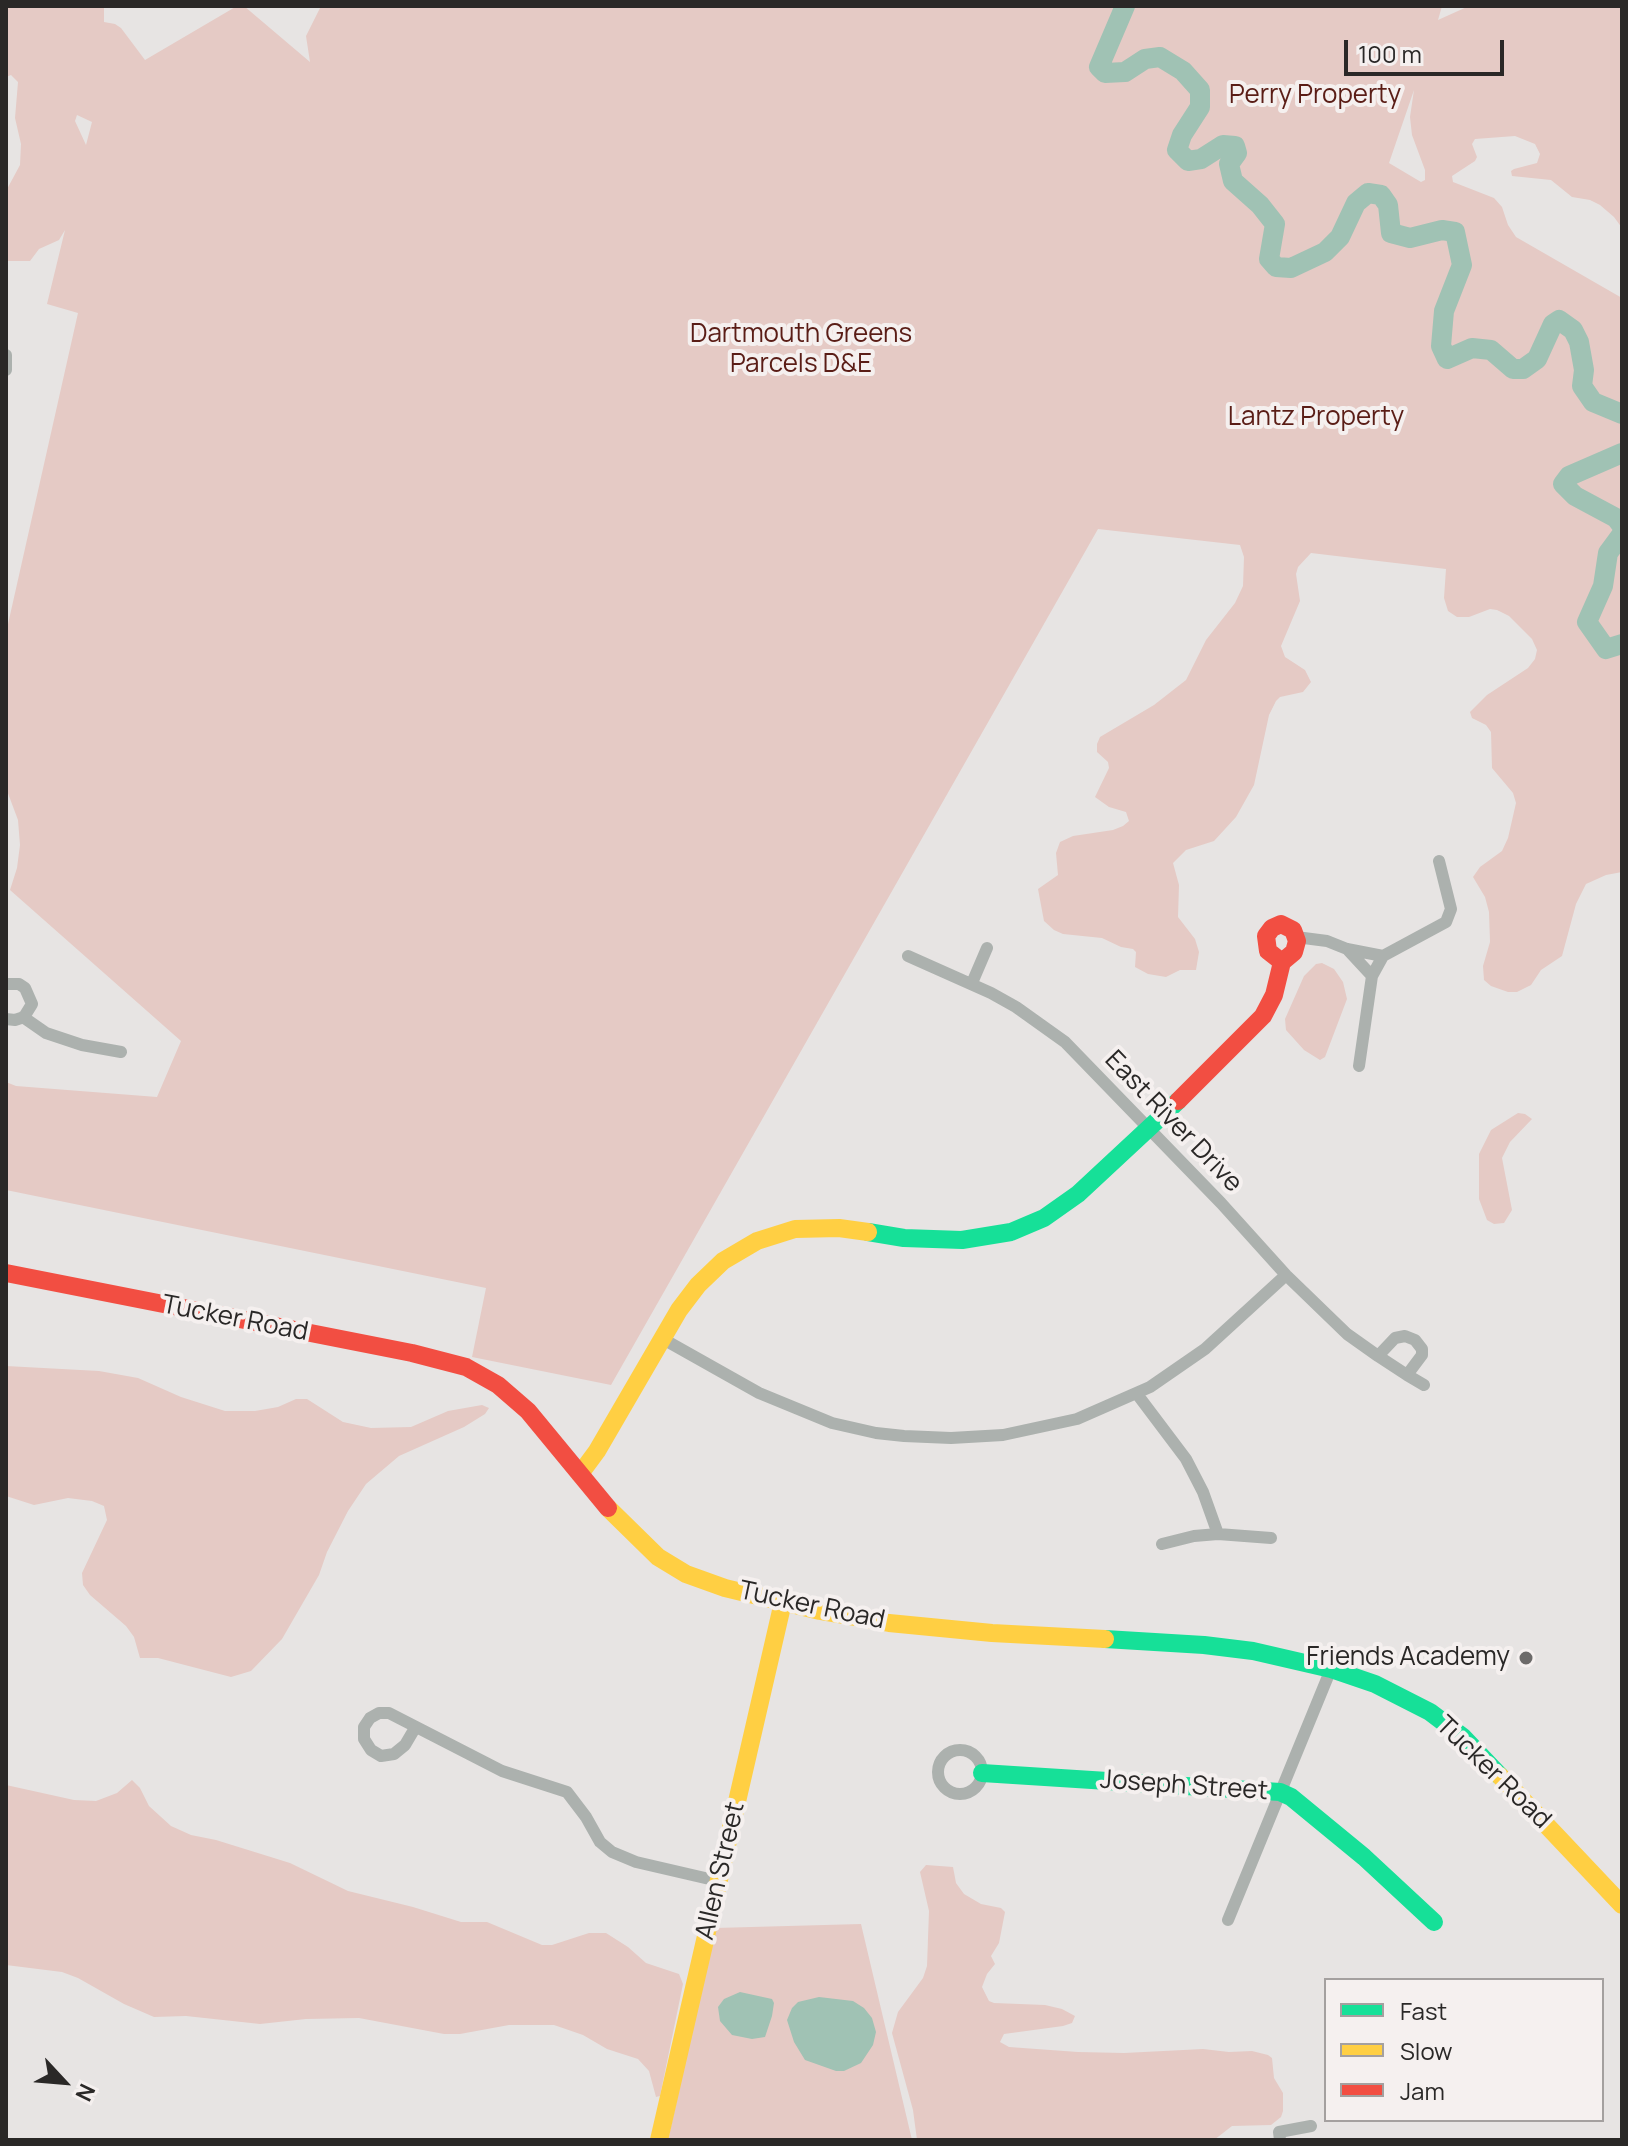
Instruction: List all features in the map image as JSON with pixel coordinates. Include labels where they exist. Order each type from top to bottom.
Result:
[{"type":"street","points":[[6,355],[6,370]]},
{"type":"street","points":[[1359,1066],[1372,976],[1383,956],[1446,922],[1451,909],[1439,861]]},
{"type":"street","points":[[580,1474],[597,1451],[679,1310],[703,1279],[730,1256],[757,1241],[785,1231],[813,1227],[942,1241],[1011,1232],[1044,1218],[1069,1201],[1149,1130],[1263,1016],[1276,988],[1282,962],[1295,949],[1293,930],[1283,924],[1274,926],[1267,933],[1266,944],[1268,951],[1282,962]]},
{"type":"street","points":[[1296,937],[1327,941],[1347,949],[1383,956]]},
{"type":"street","points":[[972,983],[987,948]]},
{"type":"street","points":[[1347,949],[1372,976]]},
{"type":"street","name":"East River Drive","points":[[908,956],[972,983],[1016,1007],[1065,1042],[1286,1275],[1347,1334],[1424,1385]]},
{"type":"street","points":[[6,984],[19,984],[31,996],[32,1004],[23,1017],[6,1019]]},
{"type":"street","points":[[23,1017],[46,1033],[82,1045],[121,1052]]},
{"type":"street","name":"Tucker Road","points":[[6,1273],[455,1363],[487,1378],[509,1393],[528,1411],[631,1532],[668,1564],[710,1583],[866,1620],[934,1628],[1253,1651],[1331,1669],[1389,1690],[1430,1712],[1453,1729],[1622,1905]]},
{"type":"street","points":[[663,1339],[744,1385],[793,1408],[854,1429],[890,1435],[967,1438],[1030,1431],[1077,1419],[1137,1394],[1205,1349],[1286,1275]]},
{"type":"street","points":[[1378,1356],[1398,1337],[1415,1340],[1422,1349],[1422,1355],[1407,1375]]},
{"type":"street","points":[[1137,1394],[1186,1459],[1203,1492],[1218,1534]]},
{"type":"street","points":[[1162,1544],[1218,1534],[1271,1538]]},
{"type":"street","name":"Allen Street","points":[[659,2140],[783,1602]]},
{"type":"street","points":[[1228,1920],[1331,1669]]},
{"type":"street","points":[[415,1728],[502,1771],[567,1792],[600,1842],[612,1852],[636,1862],[718,1881]]},
{"type":"street","name":"Joseph Street","points":[[982,1773],[1280,1792],[1291,1797],[1352,1847],[1434,1922]]},
{"type":"street","points":[[1280,2136],[1311,2126]]},
{"type":"green space","points":[[6,6],[104,6],[104,22],[121,28],[145,60],[237,6],[244,6],[310,62],[306,36],[321,6],[1442,6],[1438,20],[1469,6],[1622,6],[1622,228],[1600,205],[1572,197],[1551,180],[1512,176],[1514,169],[1537,163],[1540,154],[1535,144],[1515,136],[1475,139],[1472,144],[1477,157],[1475,161],[1452,176],[1453,182],[1494,198],[1502,207],[1516,237],[1622,298],[1622,872],[1586,884],[1576,904],[1562,956],[1541,970],[1531,985],[1517,992],[1508,992],[1484,980],[1483,966],[1490,942],[1489,912],[1485,897],[1473,877],[1480,867],[1502,851],[1516,803],[1513,793],[1492,768],[1491,732],[1486,725],[1472,718],[1470,712],[1487,695],[1528,668],[1537,650],[1532,639],[1509,616],[1497,610],[1490,609],[1469,617],[1457,617],[1448,611],[1444,598],[1446,569],[1311,553],[1298,567],[1296,574],[1300,601],[1281,646],[1285,657],[1305,670],[1311,682],[1303,692],[1280,697],[1276,701],[1269,715],[1254,785],[1236,817],[1214,841],[1186,850],[1173,863],[1179,885],[1178,917],[1195,939],[1199,952],[1196,970],[1180,970],[1166,977],[1148,974],[1135,967],[1136,952],[1133,949],[1102,938],[1063,934],[1054,930],[1044,921],[1038,889],[1058,875],[1056,853],[1060,842],[1073,836],[1113,830],[1129,821],[1126,812],[1109,807],[1095,797],[1109,768],[1108,762],[1097,752],[1100,737],[1154,705],[1186,680],[1206,640],[1235,603],[1243,586],[1244,557],[1240,545],[1098,529],[611,1385],[472,1357],[486,1288],[6,1190],[6,1082],[16,1086],[157,1097],[181,1041],[10,890],[20,845],[18,820],[6,788],[6,633],[78,313],[47,304],[65,230],[59,240],[39,249],[30,261],[6,261],[6,191],[20,165],[21,144],[15,118],[18,82],[11,75],[6,77]],"holes":[[[1414,90],[1410,117],[1412,135],[1425,170],[1425,180],[1421,182],[1389,163]],[[77,115],[92,122],[86,145],[75,121]]]},
{"type":"green space","points":[[1322,963],[1334,969],[1343,982],[1347,999],[1325,1057],[1320,1060],[1304,1050],[1286,1030],[1285,1019],[1304,976],[1316,964]]},
{"type":"green space","points":[[1518,1113],[1532,1119],[1510,1142],[1502,1158],[1512,1210],[1504,1223],[1494,1224],[1487,1220],[1479,1199],[1479,1154],[1491,1130]]},
{"type":"green space","points":[[6,1366],[99,1371],[138,1378],[181,1397],[225,1411],[255,1411],[278,1407],[296,1399],[307,1399],[343,1422],[371,1428],[411,1427],[448,1411],[482,1405],[489,1408],[464,1427],[399,1456],[366,1484],[348,1511],[319,1575],[282,1639],[251,1671],[231,1677],[158,1658],[140,1658],[134,1637],[126,1626],[90,1595],[83,1585],[82,1573],[107,1520],[104,1506],[68,1498],[34,1505],[6,1496]]},
{"type":"green space","points":[[132,1780],[149,1806],[171,1826],[191,1835],[290,1863],[348,1891],[461,1922],[487,1922],[542,1945],[552,1945],[589,1933],[606,1933],[646,1963],[679,1974],[683,1984],[660,2096],[656,2097],[649,2071],[638,2059],[554,2025],[509,2025],[444,2034],[359,2018],[260,2024],[186,2016],[154,2017],[62,1972],[6,1965],[6,1785],[74,1800],[96,1801],[117,1793]]},
{"type":"green space","points":[[926,1865],[953,1867],[956,1883],[964,1894],[1005,1912],[999,1943],[991,1956],[995,1964],[982,1987],[989,2001],[1045,2005],[1075,2016],[1072,2023],[1063,2026],[1004,2034],[1000,2042],[1009,2047],[1078,2052],[1203,2049],[1252,2051],[1268,2055],[1272,2058],[1274,2078],[1283,2093],[1281,2117],[1271,2125],[1232,2126],[1214,2140],[917,2140],[913,2110],[892,2033],[898,2012],[923,1978],[927,1966],[929,1911],[920,1872]]},
{"type":"green space","points":[[861,1924],[912,2140],[668,2140],[715,1928]]},
{"type":"shaded area","points":[[740,1992],[772,1999],[772,2016],[765,2037],[752,2039],[732,2035],[720,2021],[718,2007],[724,1999]]},
{"type":"shaded area","points":[[819,1997],[853,2001],[872,2018],[876,2032],[873,2045],[861,2063],[844,2071],[836,2071],[805,2060],[794,2042],[787,2020],[798,2002]]},
{"type":"waterway","points":[[1125,6],[1099,67],[1105,73],[1125,72],[1145,59],[1160,57],[1183,71],[1200,90],[1200,107],[1182,135],[1177,150],[1188,161],[1201,159],[1223,145],[1235,146],[1237,153],[1229,164],[1233,181],[1260,205],[1275,224],[1269,259],[1276,267],[1291,268],[1325,252],[1340,237],[1356,203],[1368,193],[1381,195],[1388,205],[1391,233],[1410,238],[1442,230],[1455,232],[1462,265],[1444,311],[1441,346],[1447,359],[1472,348],[1491,350],[1513,369],[1523,369],[1537,359],[1553,324],[1559,320],[1573,330],[1579,342],[1584,370],[1582,386],[1593,402],[1622,414]]},
{"type":"waterway","points":[[1622,453],[1569,476],[1563,484],[1575,496],[1616,518],[1622,526]]},
{"type":"waterway","points":[[1622,534],[1608,553],[1603,586],[1587,622],[1606,649],[1622,644]]},
{"type":"traffic: fast","points":[[868,1232],[904,1238],[962,1240],[1011,1232],[1044,1218],[1078,1194],[1178,1101]]},
{"type":"traffic: fast","points":[[1105,1639],[1253,1651],[1331,1669],[1375,1684],[1430,1712],[1463,1737],[1500,1776]]},
{"type":"traffic: fast","points":[[982,1773],[1280,1792],[1291,1797],[1364,1857],[1434,1922]]},
{"type":"traffic: slow","points":[[580,1474],[597,1451],[679,1310],[698,1285],[723,1261],[757,1241],[795,1229],[839,1228],[868,1232]]},
{"type":"traffic: slow","points":[[608,1508],[658,1557],[686,1574],[725,1588],[820,1611],[889,1623],[1105,1639]]},
{"type":"traffic: slow","points":[[659,2140],[783,1602]]},
{"type":"traffic: slow","points":[[1500,1776],[1622,1905]]},
{"type":"traffic: jam","points":[[1178,1101],[1263,1016],[1274,995],[1282,962],[1268,951],[1266,936],[1272,928],[1281,924],[1293,930],[1297,941],[1294,952],[1282,962]]},
{"type":"traffic: jam","points":[[6,1273],[412,1353],[466,1367],[498,1385],[528,1411],[608,1508]]},
{"type":"place","name":"Friends Academy","points":[[1526,1658]]},
{"type":"park label","name":"Perry Property","points":[[1315,96]]},
{"type":"park label","name":"Dartmouth Greens Parcels D&E","points":[[801,350]]},
{"type":"park label","name":"Lantz Property","points":[[1316,418]]}]
